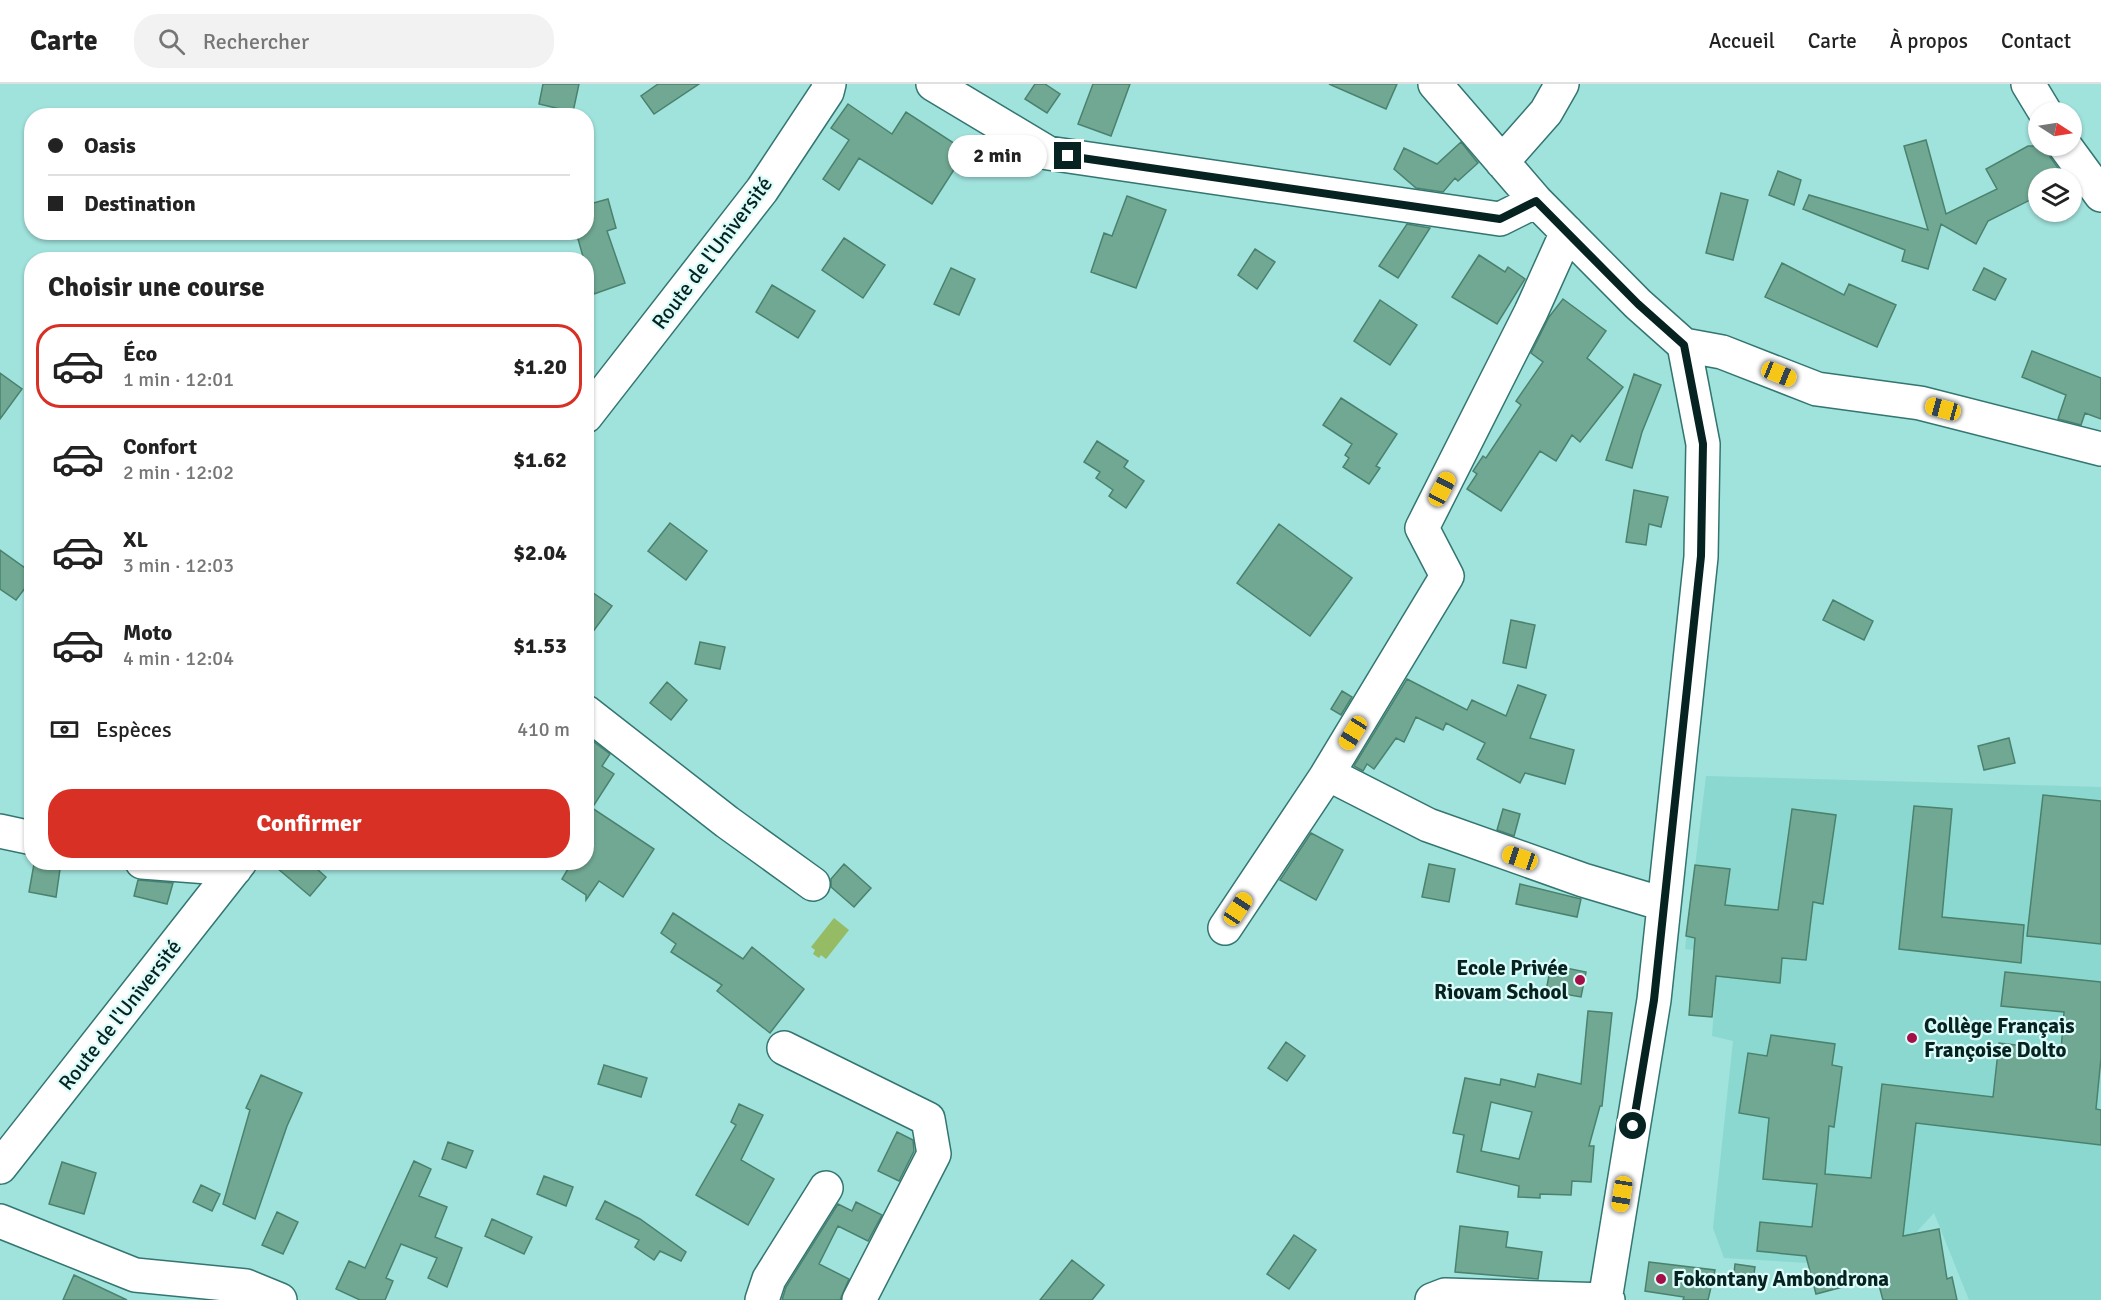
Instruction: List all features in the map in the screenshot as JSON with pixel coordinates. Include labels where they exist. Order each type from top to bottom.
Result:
[{"type":"street","name":"Route de l'Université","points":[[594,406],[762,190],[827,92],[829,84]]},
{"type":"street","points":[[933,84],[1048,153],[1500,219],[1536,201]]},
{"type":"street","points":[[1435,84],[1536,201],[1638,304],[1684,345],[1722,352],[1816,389],[1920,403],[2101,449]]},
{"type":"street","points":[[1502,162],[1546,112],[1562,84]]},
{"type":"street","points":[[2028,84],[2039,102]]},
{"type":"street","points":[[2072,156],[2101,195]]},
{"type":"street","points":[[1226,928],[1328,774],[1447,576],[1422,528],[1497,382],[1567,232]]},
{"type":"street","points":[[1431,1300],[1445,1295],[1606,1300],[1654,1000],[1701,556],[1703,444],[1684,345]]},
{"type":"street","points":[[594,718],[727,822],[813,884]]},
{"type":"street","points":[[1328,774],[1428,825],[1583,880],[1663,904]]},
{"type":"street","points":[[0,831],[24,836]]},
{"type":"street","name":"Route de l'Université","points":[[0,1167],[235,870]]},
{"type":"street","points":[[784,1048],[928,1119],[934,1154],[859,1300]]},
{"type":"street","points":[[762,1300],[769,1280],[826,1188]]},
{"type":"street","points":[[0,1221],[135,1275],[246,1286],[280,1300]]},
{"type":"shaded area","name":"Collège Français Françoise Dolto","points":[[1706,776],[2101,787],[2101,1300],[1969,1300],[1934,1213],[1910,1239],[1809,1263],[1724,1258],[1713,1228],[1733,1041],[1712,1036],[1718,953],[1685,949]]},
{"type":"shaded area","points":[[834,918],[849,930],[826,959],[821,955],[819,958],[813,954],[815,950],[811,947]]},
{"type":"building","points":[[543,84],[579,84],[574,108],[556,108],[539,104]]},
{"type":"building","points":[[658,84],[699,84],[654,114],[641,96]]},
{"type":"building","points":[[1035,84],[1045,84],[1060,94],[1047,113],[1025,99]]},
{"type":"building","points":[[1093,84],[1130,84],[1111,136],[1078,124]]},
{"type":"building","points":[[1329,84],[1397,84],[1386,109]]},
{"type":"building","points":[[848,104],[892,134],[906,112],[966,151],[932,204],[859,158],[839,190],[823,179],[849,140],[831,128]]},
{"type":"building","points":[[1926,140],[1946,214],[1997,189],[1986,169],[2028,146],[2028,156],[2050,156],[2058,168],[2028,168],[2028,201],[1988,221],[1976,244],[1941,224],[1928,269],[1902,261],[1905,250],[1803,209],[1809,195],[1928,230],[1904,146]]},
{"type":"building","points":[[1461,142],[1478,163],[1458,181],[1455,178],[1443,192],[1416,188],[1394,169],[1404,148],[1437,164]]},
{"type":"building","points":[[1778,171],[1801,180],[1794,205],[1769,195]]},
{"type":"building","points":[[1721,193],[1748,200],[1733,260],[1706,253]]},
{"type":"building","points":[[1127,196],[1166,210],[1136,288],[1091,272],[1104,233],[1112,236]]},
{"type":"building","points":[[608,199],[616,228],[607,231],[625,283],[594,294],[594,252],[582,252],[578,240],[594,240],[594,203]]},
{"type":"building","points":[[1407,224],[1430,228],[1398,278],[1379,266]]},
{"type":"building","points":[[844,238],[885,265],[863,298],[822,270]]},
{"type":"building","points":[[1255,249],[1275,262],[1257,289],[1238,275]]},
{"type":"building","points":[[1479,255],[1505,272],[1508,267],[1525,279],[1497,324],[1452,297]]},
{"type":"building","points":[[1782,263],[1844,295],[1849,284],[1896,305],[1877,347],[1765,297]]},
{"type":"building","points":[[951,268],[975,279],[959,315],[934,304]]},
{"type":"building","points":[[1984,268],[2006,279],[1995,300],[1973,290]]},
{"type":"building","points":[[772,285],[815,311],[798,338],[756,312]]},
{"type":"building","points":[[1563,299],[1606,331],[1587,358],[1623,387],[1580,442],[1572,435],[1556,461],[1540,451],[1501,511],[1467,489],[1477,474],[1473,471],[1483,456],[1486,458],[1521,405],[1516,401],[1543,362],[1531,353],[1549,317]]},
{"type":"building","points":[[1380,300],[1417,325],[1390,365],[1354,341]]},
{"type":"building","points":[[2032,351],[2101,378],[2101,419],[2085,413],[2081,425],[2058,419],[2066,395],[2022,377]]},
{"type":"building","points":[[0,373],[22,389],[0,419]]},
{"type":"building","points":[[1634,374],[1661,385],[1642,432],[1632,468],[1606,460]]},
{"type":"building","points":[[1341,398],[1397,434],[1376,466],[1380,468],[1369,484],[1343,467],[1349,458],[1345,455],[1352,444],[1323,425]]},
{"type":"building","points":[[1097,441],[1128,461],[1124,467],[1144,481],[1126,508],[1109,496],[1113,490],[1096,478],[1100,472],[1084,462]]},
{"type":"building","points":[[1634,490],[1668,497],[1661,527],[1649,524],[1646,545],[1626,542]]},
{"type":"building","points":[[670,523],[707,551],[686,580],[648,551]]},
{"type":"building","points":[[1279,524],[1352,578],[1310,636],[1237,583]]},
{"type":"building","points":[[0,550],[24,567],[24,590],[16,600],[0,589]]},
{"type":"building","points":[[594,594],[612,606],[594,630]]},
{"type":"building","points":[[1833,600],[1873,621],[1864,640],[1823,620]]},
{"type":"building","points":[[1511,620],[1535,625],[1526,668],[1503,663]]},
{"type":"building","points":[[700,642],[725,647],[720,669],[695,664]]},
{"type":"building","points":[[1407,679],[1467,710],[1472,700],[1506,716],[1518,685],[1546,695],[1530,738],[1574,750],[1565,784],[1525,773],[1520,783],[1477,759],[1485,743],[1446,723],[1443,730],[1416,717],[1404,742],[1396,738],[1374,769],[1367,764],[1363,771],[1354,766]]},
{"type":"building","points":[[667,682],[687,700],[671,720],[650,703]]},
{"type":"building","points":[[1342,691],[1352,697],[1341,715],[1331,709]]},
{"type":"building","points":[[2009,738],[2015,763],[1984,770],[1978,746]]},
{"type":"building","points":[[594,742],[610,754],[602,766],[614,774],[594,805]]},
{"type":"building","points":[[2043,795],[2101,801],[2101,944],[2027,936]]},
{"type":"building","points":[[1914,806],[1952,809],[1942,917],[2024,925],[2021,963],[1899,949]]},
{"type":"building","points":[[594,809],[654,849],[623,897],[599,881],[586,900],[586,895],[562,879],[567,870],[594,870]]},
{"type":"building","points":[[1503,809],[1520,814],[1514,836],[1497,830]]},
{"type":"building","points":[[1792,809],[1836,815],[1823,904],[1813,902],[1806,960],[1782,958],[1780,983],[1716,976],[1712,1017],[1689,1015],[1695,938],[1686,936],[1695,865],[1730,869],[1725,905],[1778,910]]},
{"type":"building","points":[[1311,833],[1343,850],[1316,900],[1280,880]]},
{"type":"building","points":[[844,864],[871,888],[854,907],[831,887],[831,879]]},
{"type":"building","points":[[1429,864],[1455,869],[1449,902],[1422,897]]},
{"type":"building","points":[[33,870],[60,870],[56,897],[29,892]]},
{"type":"building","points":[[279,870],[318,870],[326,877],[310,896]]},
{"type":"building","points":[[138,880],[173,883],[167,904],[134,896]]},
{"type":"building","points":[[1520,884],[1581,899],[1577,917],[1516,904]]},
{"type":"building","points":[[673,913],[743,959],[752,947],[804,989],[770,1033],[717,991],[722,985],[671,952],[676,944],[661,933]]},
{"type":"building","points":[[1551,965],[1586,972],[1581,997],[1546,991]]},
{"type":"building","points":[[2005,972],[2101,982],[2101,1058],[2096,1109],[2101,1110],[2101,1145],[1916,1123],[1903,1236],[1939,1229],[1947,1279],[1952,1277],[1957,1300],[1883,1300],[1877,1278],[1816,1294],[1806,1256],[1757,1251],[1760,1222],[1812,1227],[1817,1184],[1763,1179],[1769,1118],[1739,1113],[1748,1053],[1767,1056],[1771,1035],[1835,1044],[1832,1065],[1842,1067],[1834,1127],[1829,1126],[1825,1174],[1871,1178],[1882,1084],[1993,1097],[1999,1043],[2061,1050],[2064,1012],[2001,1006]]},
{"type":"building","points":[[1588,1011],[1612,1013],[1602,1106],[1600,1106],[1589,1146],[1594,1146],[1591,1182],[1572,1181],[1571,1195],[1540,1194],[1540,1198],[1518,1197],[1519,1186],[1457,1172],[1464,1135],[1453,1133],[1465,1078],[1500,1085],[1501,1079],[1535,1087],[1538,1074],[1581,1084]],"holes":[[[1491,1102],[1532,1112],[1519,1159],[1481,1151]]]},
{"type":"building","points":[[1286,1042],[1305,1056],[1287,1081],[1268,1068]]},
{"type":"building","points":[[604,1065],[647,1078],[641,1097],[598,1084]]},
{"type":"building","points":[[261,1075],[302,1093],[287,1126],[255,1219],[223,1204],[250,1110],[246,1108]]},
{"type":"building","points":[[739,1104],[763,1115],[741,1160],[774,1179],[748,1225],[696,1195],[736,1125],[731,1122]]},
{"type":"building","points":[[897,1132],[913,1140],[914,1151],[899,1181],[878,1171]]},
{"type":"building","points":[[448,1142],[473,1151],[466,1168],[442,1159]]},
{"type":"building","points":[[414,1161],[431,1169],[419,1196],[447,1207],[435,1237],[462,1248],[447,1287],[428,1278],[437,1258],[401,1244],[386,1278],[393,1281],[385,1300],[360,1300],[336,1289],[349,1261],[365,1268]]},
{"type":"building","points":[[62,1162],[96,1173],[84,1214],[49,1204]]},
{"type":"building","points":[[544,1176],[573,1187],[566,1206],[537,1194]]},
{"type":"building","points":[[201,1185],[220,1194],[212,1211],[193,1202]]},
{"type":"building","points":[[605,1201],[640,1219],[686,1252],[681,1261],[660,1251],[654,1260],[635,1247],[639,1240],[596,1219]]},
{"type":"building","points":[[856,1202],[882,1215],[868,1241],[838,1226],[819,1264],[849,1279],[840,1300],[782,1300],[786,1287],[838,1204],[852,1211]]},
{"type":"building","points":[[277,1212],[298,1222],[283,1254],[262,1245]]},
{"type":"building","points":[[492,1219],[532,1237],[524,1254],[485,1236]]},
{"type":"building","points":[[1460,1226],[1508,1232],[1506,1247],[1542,1252],[1538,1279],[1455,1272]]},
{"type":"building","points":[[1294,1235],[1316,1250],[1289,1289],[1267,1274]]},
{"type":"building","points":[[1072,1260],[1104,1285],[1092,1300],[1040,1300]]},
{"type":"building","points":[[1649,1262],[1715,1270],[1708,1300],[1683,1300],[1684,1297],[1645,1291]]},
{"type":"building","points":[[1735,1264],[1755,1267],[1752,1286],[1733,1283]]},
{"type":"building","points":[[74,1275],[127,1300],[63,1300]]},
{"type":"place","name":"Ecole Privée Riovam School","points":[[1580,980]]},
{"type":"place","name":"Collège Français Françoise Dolto","points":[[1912,1038]]},
{"type":"place","name":"Fokontany Ambondrona","points":[[1661,1279]]},
{"type":"route","points":[[1068,156],[1500,219],[1536,201],[1638,304],[1684,345],[1695,391],[1703,444],[1701,556],[1654,1000],[1633,1126]]}]
